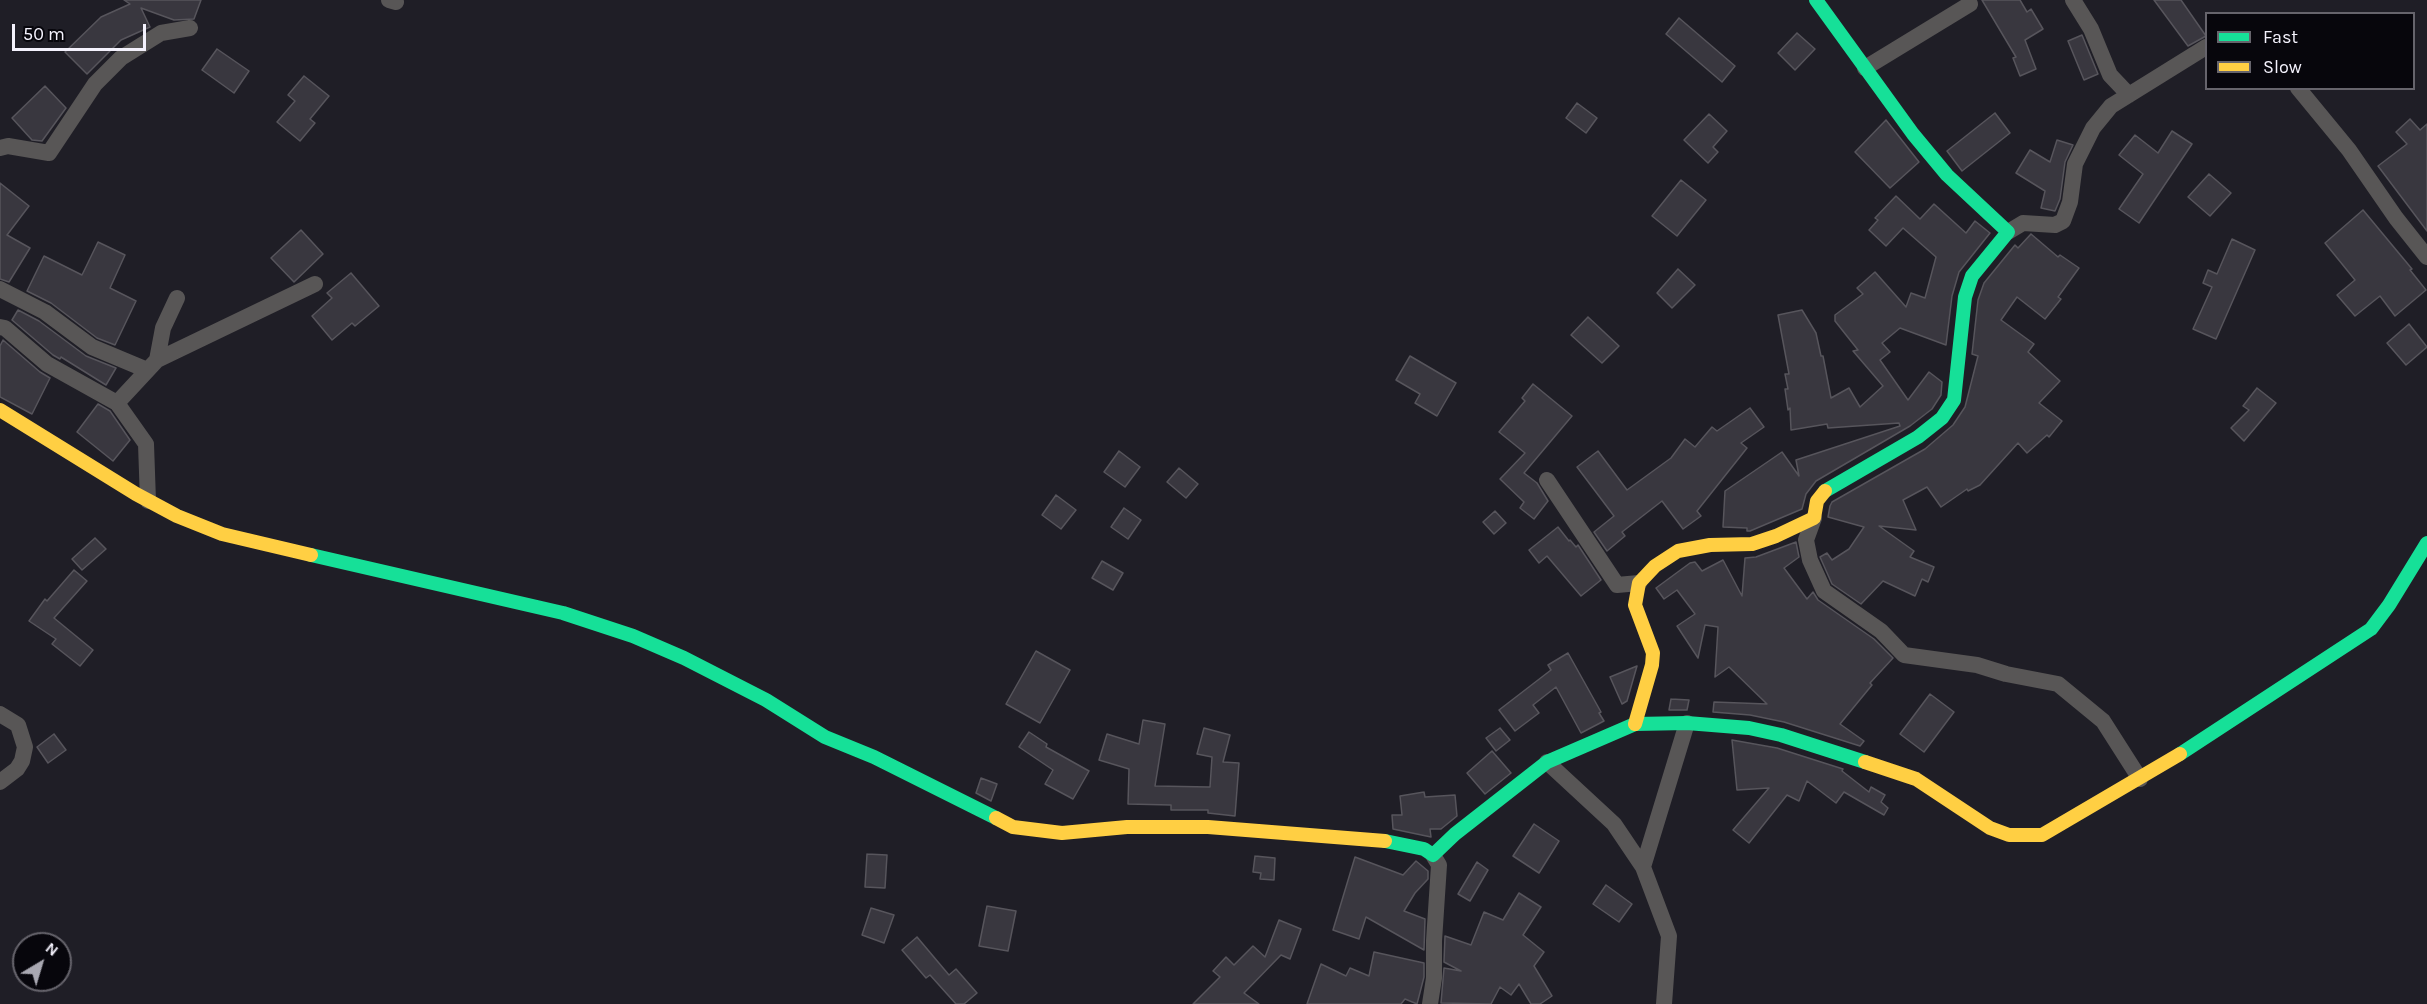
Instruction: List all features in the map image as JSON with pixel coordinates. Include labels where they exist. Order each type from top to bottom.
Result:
[{"type":"street","points":[[1816,0],[1913,135],[1947,175],[2008,232]]},
{"type":"street","points":[[2073,0],[2091,29],[2110,75],[2129,95]]},
{"type":"street","points":[[1865,68],[1970,4]]},
{"type":"street","points":[[0,148],[8,146],[49,153],[95,84],[121,58],[161,33],[190,28]]},
{"type":"street","points":[[2140,778],[2103,721],[2058,684],[2006,674],[1977,665],[1904,655],[1881,631],[1824,591],[1810,560],[1806,540],[1817,501],[1823,492],[1918,437],[1942,418],[1954,400],[1965,297],[1972,276],[2008,232],[2023,223],[2055,225],[2063,221],[2070,202],[2075,164],[2092,128],[2111,106],[2205,48]]},
{"type":"street","points":[[2300,90],[2349,150],[2396,218],[2427,257]]},
{"type":"street","points":[[117,403],[152,365],[315,284]]},
{"type":"street","points":[[0,289],[45,312],[92,347],[152,365]]},
{"type":"street","points":[[152,365],[163,328],[177,298]]},
{"type":"street","points":[[0,327],[5,328],[47,364],[117,403],[146,444],[148,501]]},
{"type":"street","points":[[0,410],[148,501],[177,516],[222,534],[563,613],[633,636],[684,658],[766,700],[825,737],[874,757],[1013,827],[1062,833],[1127,827],[1208,827],[1384,842],[1424,849],[1433,855],[1439,865],[1434,978],[1430,1004]]},
{"type":"street","points":[[1547,480],[1617,585],[1640,583]]},
{"type":"street","points":[[1635,724],[1652,665],[1653,653],[1635,605],[1635,596],[1640,583],[1655,566],[1677,551],[1710,544],[1752,544],[1776,537],[1814,518]]},
{"type":"street","points":[[1433,855],[1455,834],[1547,762],[1635,724],[1687,723],[1749,728],[1781,735],[1916,779],[1990,828],[2009,835],[2042,835],[2140,778],[2371,629],[2389,605],[2427,543]]},
{"type":"street","points":[[0,714],[18,724],[25,747],[22,761],[17,769],[0,782]]},
{"type":"street","points":[[1643,867],[1687,723]]},
{"type":"street","points":[[1547,762],[1614,824],[1643,867],[1669,936],[1664,1004]]},
{"type":"building","points":[[124,0],[201,0],[194,19],[174,20],[141,8],[150,27],[121,40],[87,74],[65,52],[101,17],[130,4]]},
{"type":"building","points":[[1982,0],[2020,0],[2027,12],[2031,9],[2043,29],[2025,40],[2036,69],[2020,76],[2013,58],[2016,57]]},
{"type":"building","points":[[2154,0],[2181,0],[2205,35],[2188,46]]},
{"type":"building","points":[[1679,18],[1735,66],[1722,82],[1666,34]]},
{"type":"building","points":[[1797,33],[1815,49],[1795,70],[1778,53]]},
{"type":"building","points":[[2082,35],[2098,74],[2084,80],[2068,41]]},
{"type":"building","points":[[217,49],[249,71],[234,93],[202,70]]},
{"type":"building","points":[[304,76],[329,96],[310,119],[315,123],[300,141],[277,122],[295,101],[288,95]]},
{"type":"building","points":[[45,86],[66,108],[42,141],[32,140],[12,118]]},
{"type":"building","points":[[1577,103],[1597,118],[1586,133],[1566,118]]},
{"type":"building","points":[[1995,113],[2010,133],[1962,171],[1947,151]]},
{"type":"building","points":[[1709,114],[1727,131],[1713,147],[1718,152],[1708,163],[1684,140]]},
{"type":"building","points":[[2410,119],[2420,130],[2427,124],[2427,231],[2378,166],[2407,144],[2396,132]]},
{"type":"building","points":[[1886,120],[1919,162],[1890,188],[1855,152]]},
{"type":"building","points":[[2172,131],[2192,144],[2139,223],[2119,209],[2143,174],[2119,155],[2135,135],[2158,153]]},
{"type":"building","points":[[2057,140],[2073,145],[2065,162],[2060,199],[2055,211],[2041,208],[2045,191],[2016,173],[2030,150],[2050,162]]},
{"type":"building","points":[[2209,174],[2231,193],[2210,216],[2188,197]]},
{"type":"building","points":[[1681,180],[1706,200],[1677,236],[1652,216]]},
{"type":"building","points":[[0,183],[29,206],[7,235],[30,248],[9,282],[0,279]]},
{"type":"building","points":[[1896,196],[1920,219],[1934,204],[1966,233],[1975,221],[1990,233],[1959,272],[1952,296],[1946,345],[1900,328],[1882,343],[1890,352],[1880,360],[1908,400],[1929,372],[1942,382],[1941,395],[1932,409],[1910,426],[1816,481],[1806,494],[1802,509],[1750,531],[1747,531],[1747,528],[1723,527],[1725,491],[1782,452],[1799,476],[1796,460],[1900,426],[1899,423],[1828,428],[1827,424],[1791,430],[1790,408],[1788,410],[1785,389],[1788,389],[1785,374],[1789,374],[1778,315],[1802,310],[1816,333],[1831,398],[1849,388],[1860,407],[1883,386],[1853,351],[1858,350],[1835,321],[1835,315],[1863,294],[1857,288],[1875,272],[1906,307],[1911,293],[1925,298],[1936,257],[1903,228],[1886,246],[1869,230],[1878,220],[1875,218]]},
{"type":"building","points":[[2363,210],[2412,269],[2410,270],[2426,290],[2395,316],[2380,296],[2355,316],[2337,295],[2355,280],[2325,243]]},
{"type":"building","points":[[301,230],[323,254],[294,282],[271,258]]},
{"type":"building","points":[[2031,234],[2058,257],[2060,255],[2079,268],[2058,297],[2061,299],[2045,319],[2017,297],[2001,320],[2034,344],[2028,352],[2060,381],[2039,403],[2062,421],[2049,437],[2047,435],[2027,453],[2018,443],[1980,485],[1968,491],[1967,489],[1941,507],[1927,487],[1903,500],[1916,530],[1879,526],[1914,551],[1910,557],[1934,567],[1928,582],[1922,579],[1915,596],[1883,581],[1861,604],[1832,584],[1820,557],[1827,553],[1832,560],[1849,549],[1864,527],[1828,517],[1830,506],[1832,502],[1925,449],[1953,425],[1965,407],[1978,356],[1972,354],[1978,300],[1984,283],[2015,245],[2018,248]]},
{"type":"building","points":[[2232,239],[2255,250],[2216,339],[2193,329],[2212,287],[2203,283],[2208,270],[2217,274]]},
{"type":"building","points":[[98,242],[125,255],[110,288],[136,301],[115,345],[97,338],[51,303],[27,291],[44,256],[82,275]]},
{"type":"building","points":[[1678,269],[1695,285],[1672,308],[1657,293]]},
{"type":"building","points":[[351,273],[379,306],[355,326],[352,323],[332,340],[312,316],[332,298],[327,293]]},
{"type":"building","points":[[18,310],[39,321],[86,356],[116,368],[106,385],[61,357],[60,359],[53,355],[12,320]]},
{"type":"building","points":[[1588,317],[1619,346],[1602,363],[1571,335]]},
{"type":"building","points":[[2409,324],[2427,347],[2406,365],[2387,343]]},
{"type":"building","points":[[3,340],[50,378],[32,414],[0,397],[0,346]]},
{"type":"building","points":[[1410,356],[1456,383],[1437,416],[1415,403],[1420,394],[1396,380]]},
{"type":"building","points":[[1533,384],[1572,416],[1524,473],[1537,483],[1548,501],[1534,519],[1520,508],[1524,502],[1500,479],[1525,453],[1499,432],[1525,401],[1522,398]]},
{"type":"building","points":[[2257,388],[2276,403],[2244,441],[2231,428],[2249,410],[2243,406]]},
{"type":"building","points":[[98,404],[110,411],[130,440],[113,461],[77,432]]},
{"type":"building","points":[[1750,408],[1764,427],[1741,443],[1747,448],[1697,511],[1701,516],[1683,529],[1662,501],[1622,532],[1625,536],[1607,551],[1594,532],[1614,516],[1577,467],[1598,451],[1627,490],[1671,458],[1685,439],[1695,447],[1712,427],[1717,431]]},
{"type":"building","points":[[1119,451],[1140,467],[1125,487],[1104,472]]},
{"type":"building","points":[[1179,468],[1198,484],[1186,498],[1167,482]]},
{"type":"building","points":[[1056,495],[1076,510],[1061,529],[1042,515]]},
{"type":"building","points":[[1124,508],[1141,520],[1128,539],[1111,527]]},
{"type":"building","points":[[1495,511],[1506,523],[1494,534],[1483,522]]},
{"type":"building","points":[[1558,527],[1569,541],[1576,547],[1578,545],[1601,580],[1581,596],[1547,556],[1539,563],[1529,550]]},
{"type":"building","points":[[95,538],[106,549],[82,570],[72,559]]},
{"type":"building","points":[[1796,542],[1799,557],[1784,568],[1807,599],[1813,592],[1818,600],[1874,639],[1893,658],[1870,683],[1872,685],[1840,724],[1864,741],[1860,746],[1784,722],[1750,715],[1713,712],[1714,702],[1767,704],[1729,667],[1715,677],[1718,627],[1705,625],[1698,658],[1677,626],[1695,614],[1677,590],[1664,599],[1656,588],[1690,563],[1695,562],[1702,571],[1723,560],[1742,596],[1745,558],[1756,557]]},
{"type":"building","points":[[1102,561],[1123,573],[1113,590],[1092,578]]},
{"type":"building","points":[[74,570],[87,581],[54,618],[93,650],[80,666],[52,644],[56,639],[29,621],[45,599],[47,601]]},
{"type":"building","points":[[1036,651],[1070,670],[1040,723],[1006,704]]},
{"type":"building","points":[[1568,653],[1604,721],[1581,733],[1556,687],[1533,705],[1539,713],[1515,731],[1499,710],[1551,670],[1548,665]]},
{"type":"building","points":[[1637,666],[1627,701],[1622,704],[1610,677]]},
{"type":"building","points":[[1930,694],[1954,712],[1924,752],[1900,734]]},
{"type":"building","points":[[1671,699],[1689,700],[1687,710],[1669,710]]},
{"type":"building","points":[[1143,720],[1165,724],[1155,786],[1210,787],[1212,757],[1197,754],[1204,728],[1230,735],[1223,762],[1239,763],[1235,816],[1208,813],[1208,810],[1171,810],[1171,805],[1128,804],[1129,769],[1099,760],[1107,734],[1139,744]]},
{"type":"building","points":[[1500,728],[1510,740],[1496,751],[1486,738]]},
{"type":"building","points":[[1029,732],[1047,744],[1046,747],[1089,771],[1073,799],[1045,784],[1053,770],[1019,747]]},
{"type":"building","points":[[54,734],[66,750],[48,763],[37,747]]},
{"type":"building","points":[[1732,740],[1777,748],[1843,769],[1842,771],[1869,792],[1871,787],[1885,795],[1881,802],[1888,808],[1884,815],[1844,792],[1836,803],[1807,781],[1799,801],[1787,795],[1749,843],[1733,830],[1769,788],[1737,790]]},
{"type":"building","points":[[1492,751],[1511,773],[1485,794],[1467,773]]},
{"type":"building","points":[[981,778],[997,784],[991,801],[976,793]]},
{"type":"building","points":[[1424,792],[1425,797],[1455,795],[1457,816],[1441,829],[1430,829],[1431,837],[1393,829],[1392,815],[1402,815],[1400,796]]},
{"type":"building","points":[[1534,824],[1559,841],[1539,873],[1513,856]]},
{"type":"building","points":[[867,854],[887,855],[885,888],[865,887]]},
{"type":"building","points":[[1255,856],[1275,858],[1274,880],[1260,879],[1261,873],[1253,872]]},
{"type":"building","points":[[1355,857],[1403,875],[1416,861],[1428,871],[1428,879],[1415,893],[1404,911],[1425,919],[1424,950],[1366,917],[1359,939],[1333,930]]},
{"type":"building","points":[[1477,862],[1488,870],[1470,901],[1458,894]]},
{"type":"building","points":[[1606,885],[1632,904],[1619,922],[1593,904]]},
{"type":"building","points":[[1519,893],[1541,907],[1523,935],[1544,952],[1534,966],[1552,996],[1540,1004],[1531,1004],[1519,984],[1511,995],[1500,987],[1491,1004],[1441,1003],[1444,968],[1461,971],[1444,962],[1445,936],[1471,945],[1484,912],[1503,920]]},
{"type":"building","points":[[987,906],[1016,911],[1008,951],[979,946]]},
{"type":"building","points":[[871,908],[894,915],[884,943],[862,935]]},
{"type":"building","points":[[1279,920],[1301,929],[1290,959],[1281,955],[1244,993],[1259,1004],[1193,1004],[1220,977],[1213,971],[1226,957],[1234,965],[1253,946],[1265,957]]},
{"type":"building","points":[[917,937],[949,975],[956,969],[977,993],[964,1004],[956,1004],[930,975],[926,978],[902,950]]},
{"type":"building","points":[[1374,952],[1424,963],[1424,977],[1417,1004],[1405,999],[1401,1004],[1307,1004],[1321,964],[1346,976],[1350,968],[1369,976]]},
{"type":"traffic: fast","points":[[1816,0],[1913,134],[1947,175],[2008,232],[1972,276],[1965,297],[1954,400],[1942,418],[1918,437],[1825,491]]},
{"type":"traffic: fast","points":[[2180,754],[2371,629],[2389,605],[2427,543]]},
{"type":"traffic: fast","points":[[311,555],[563,613],[633,636],[684,658],[766,700],[825,737],[874,757],[996,818]]},
{"type":"traffic: fast","points":[[1385,841],[1424,849],[1433,855],[1455,834],[1547,762],[1635,724],[1687,723],[1749,728],[1781,735],[1865,762]]},
{"type":"traffic: slow","points":[[0,410],[136,494],[177,516],[222,534],[311,555]]},
{"type":"traffic: slow","points":[[1635,724],[1652,665],[1653,653],[1635,605],[1639,583],[1655,566],[1678,551],[1710,545],[1752,544],[1776,536],[1814,518],[1817,501],[1825,491]]},
{"type":"traffic: slow","points":[[1865,762],[1916,779],[1990,828],[2009,835],[2042,835],[2180,754]]},
{"type":"traffic: slow","points":[[996,818],[1013,827],[1062,833],[1127,827],[1208,827],[1385,841]]}]
